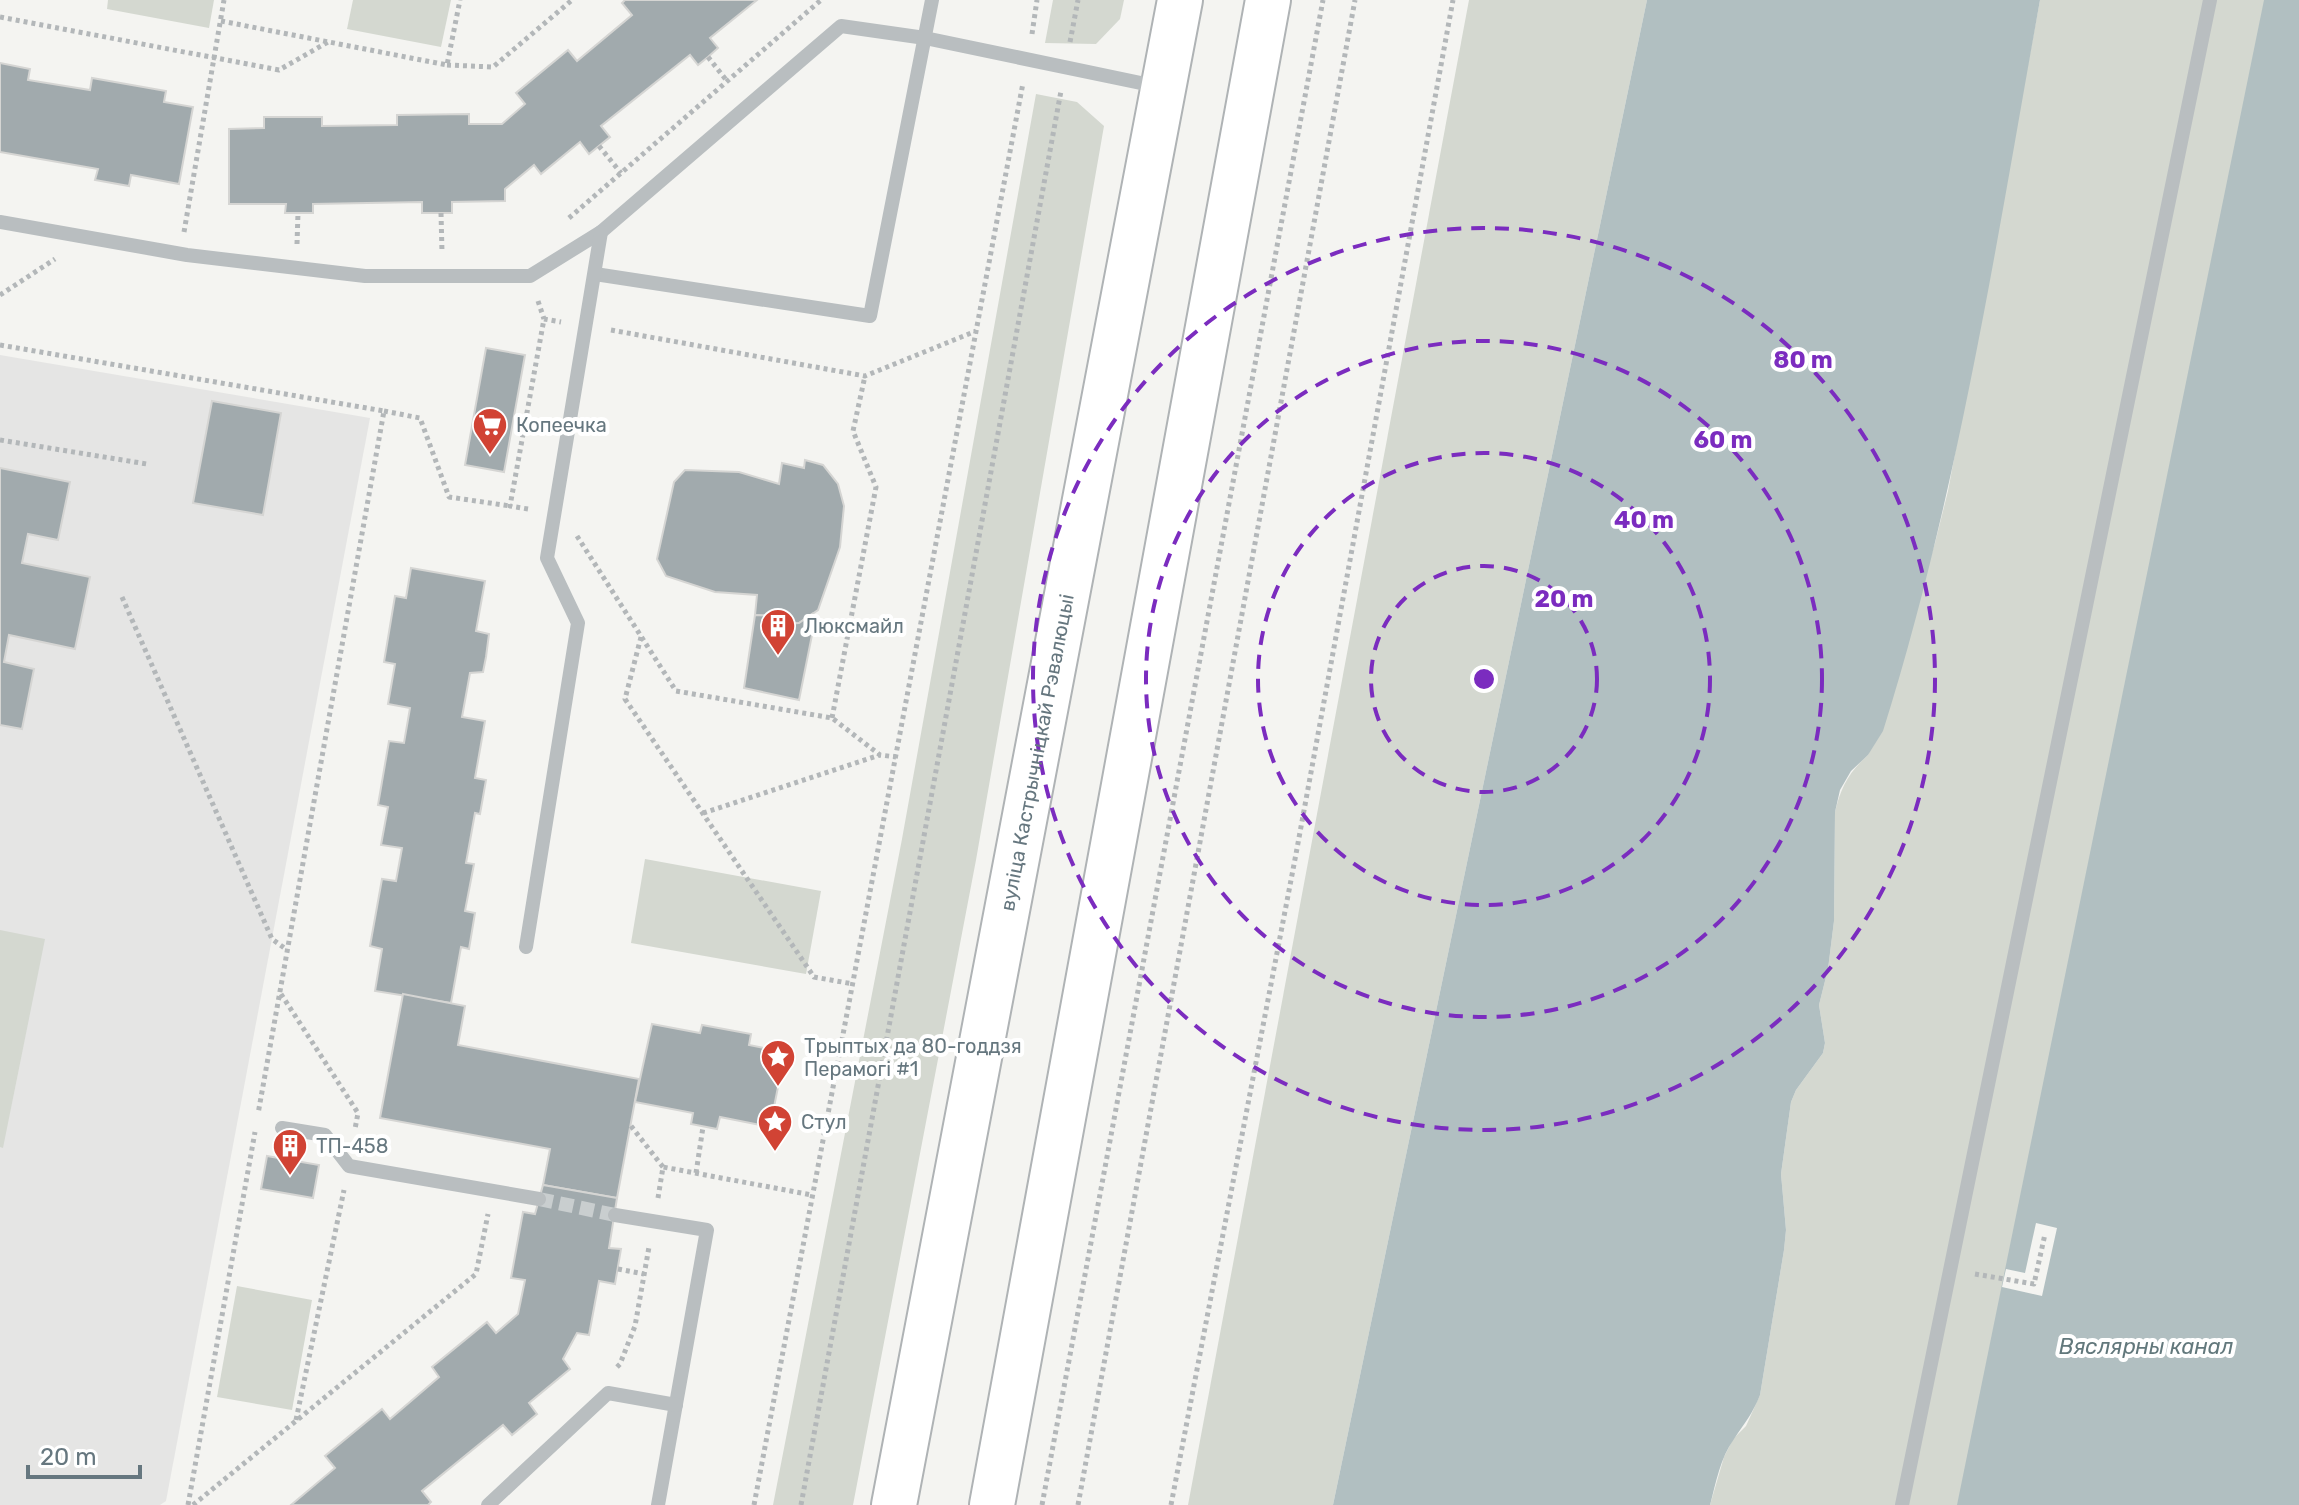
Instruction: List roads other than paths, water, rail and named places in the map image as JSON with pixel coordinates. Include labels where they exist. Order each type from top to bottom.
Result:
[{"type":"highway","name":"вуліца Кастрычніцкай Рэвалюцыі","points":[[894,1505],[1180,0]]},
{"type":"highway","points":[[992,1505],[1268,0]]},
{"type":"lane","points":[[595,274],[870,316],[932,0]]},
{"type":"lane","points":[[1902,1505],[2210,0]]},
{"type":"lane","points":[[0,222],[187,255],[365,276],[530,276],[601,232],[841,26],[925,38],[1164,88]]},
{"type":"lane","points":[[526,947],[578,623],[547,558],[601,232]]},
{"type":"lane","points":[[282,1128],[325,1135],[349,1166],[539,1199]]},
{"type":"lane","points":[[615,1215],[707,1230],[658,1505]]},
{"type":"lane","points":[[488,1505],[608,1393],[676,1405]]},
{"type":"water","points":[[1647,0],[2040,0],[1991,276],[1933,551],[1883,731],[1868,755],[1851,771],[1840,790],[1835,812],[1834,921],[1828,969],[1819,1005],[1825,1043],[1823,1053],[1791,1102],[1781,1174],[1786,1230],[1784,1250],[1760,1395],[1725,1454],[1710,1505],[1333,1505]]},
{"type":"water","name":"Вяслярны канал","points":[[2264,0],[2299,0],[2299,1505],[1957,1505]]},
{"type":"tunnel","points":[[539,1199],[615,1215]]},
{"type":"place","name":"Копеечка","points":[[490,456]]},
{"type":"place","name":"Люксмайл","points":[[778,657]]},
{"type":"place","name":"Трыптых да 80-годдзя Перамогі #1","points":[[778,1088]]},
{"type":"place","name":"Стул","points":[[775,1153]]},
{"type":"place","name":"ТП-458","points":[[290,1177]]}]
